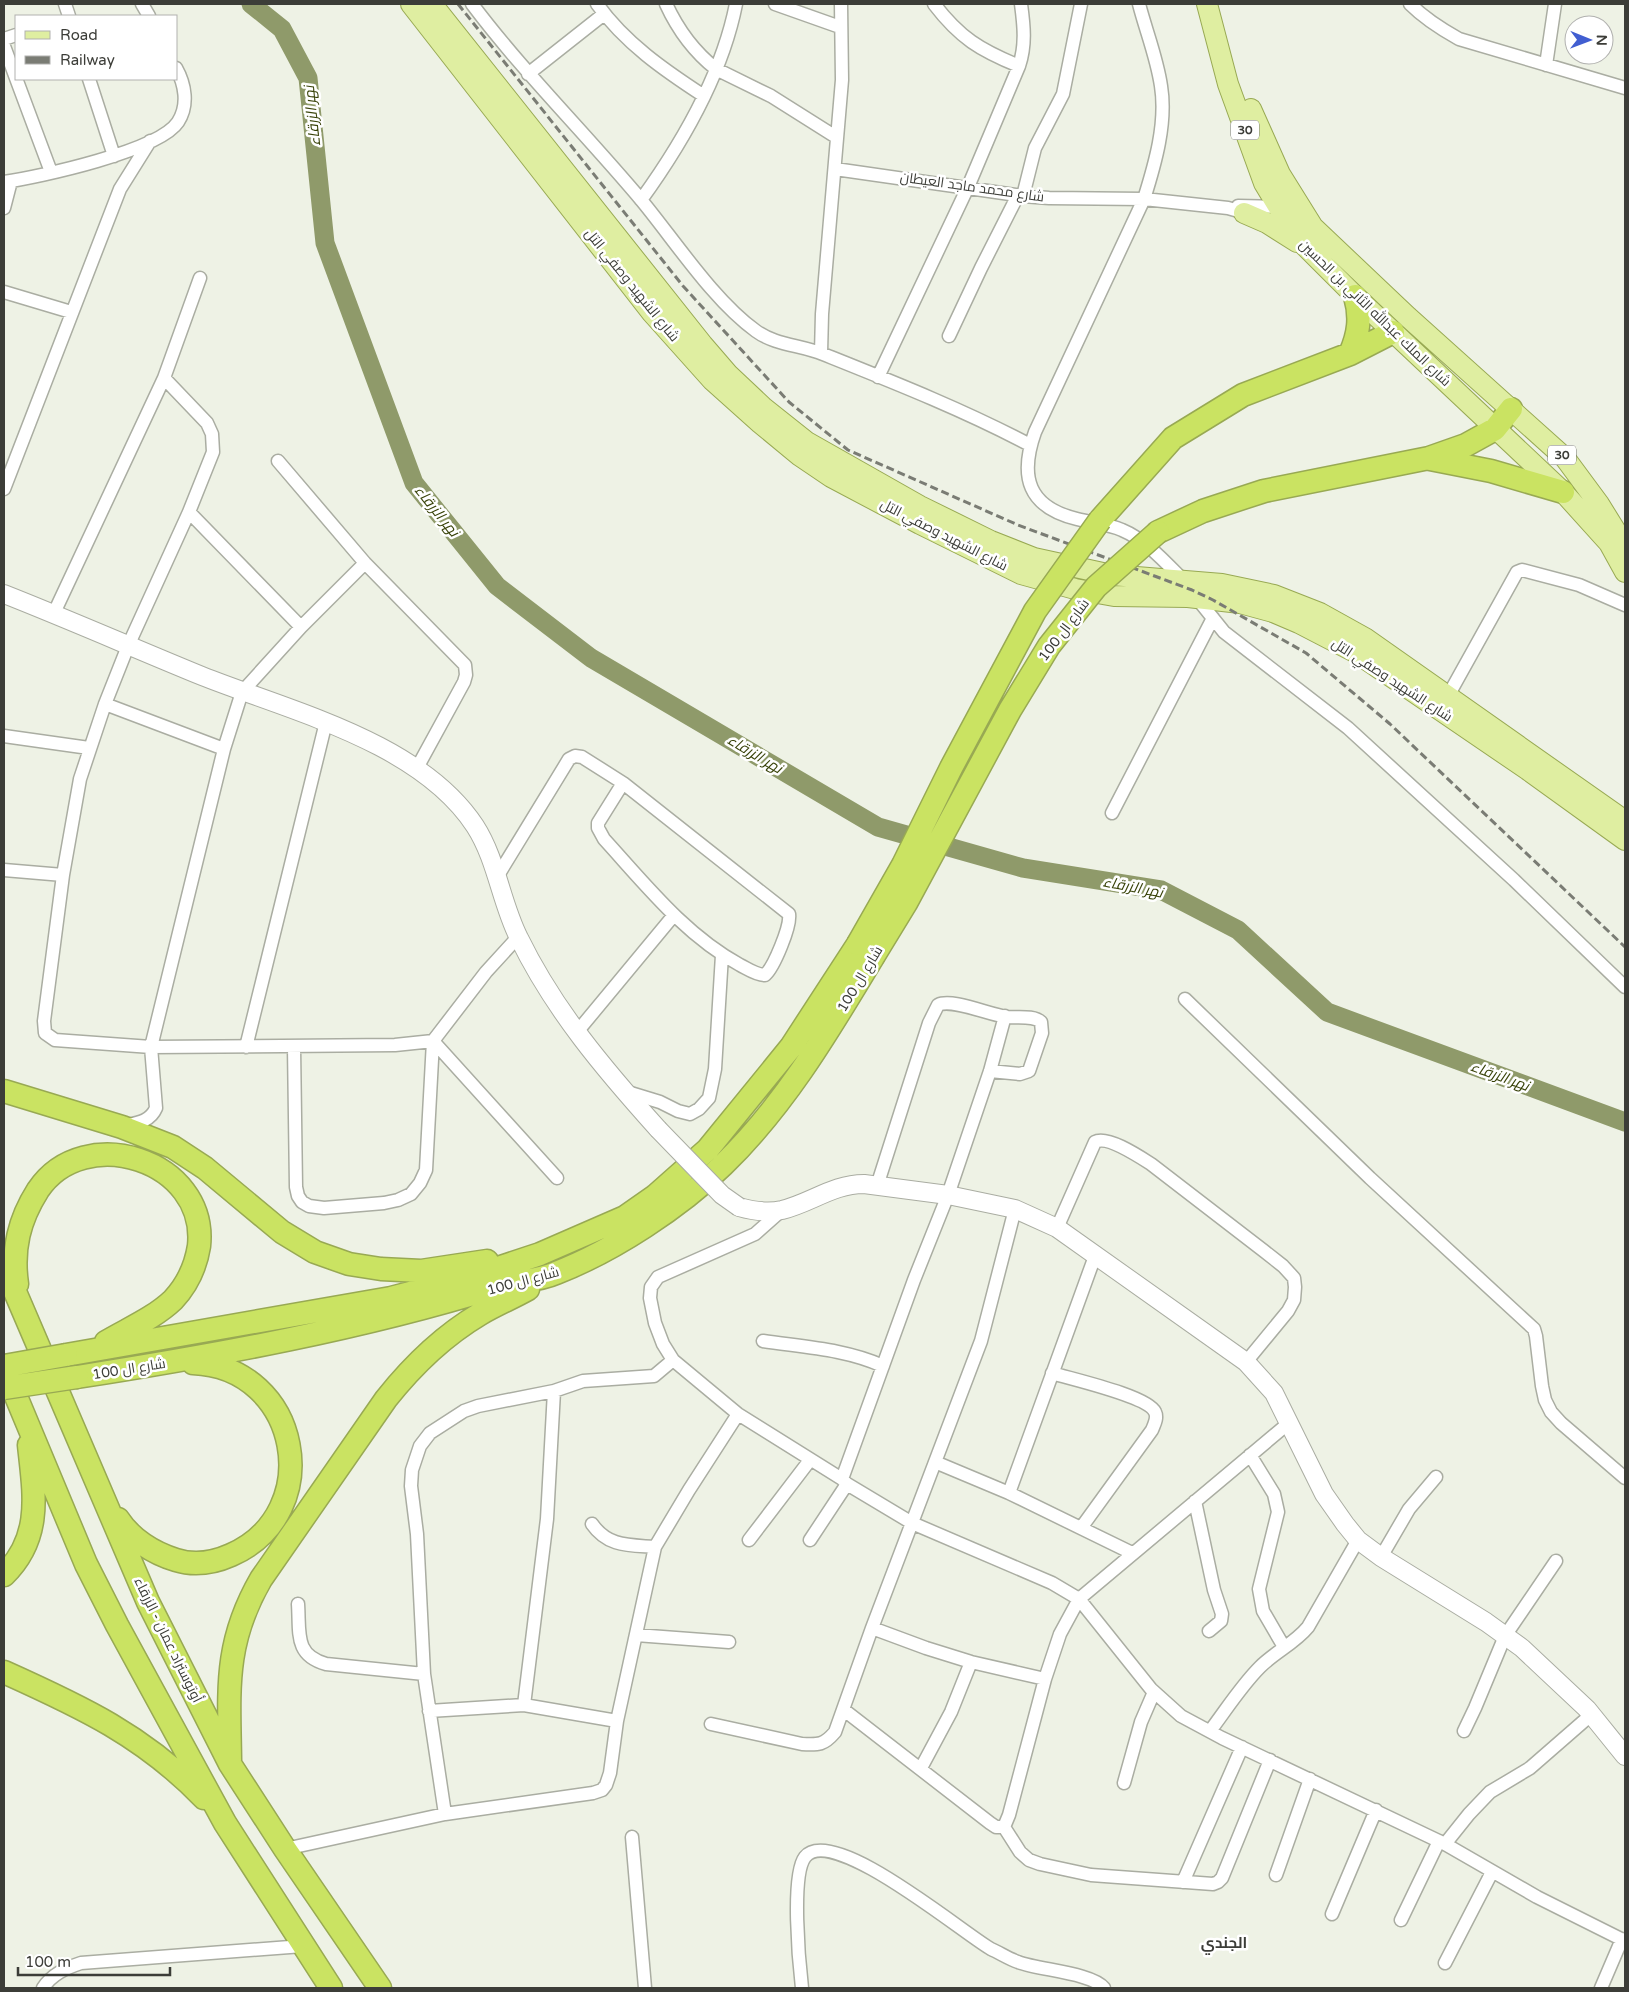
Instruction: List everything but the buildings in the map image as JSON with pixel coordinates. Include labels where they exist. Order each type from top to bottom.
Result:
[{"type":"highway","points":[[1350,354],[1359,326],[1355,296]]},
{"type":"highway","name":"شارع ال 100","points":[[4,1388],[172,1362],[296,1338],[423,1309],[499,1286],[554,1274],[606,1249],[667,1212],[723,1165],[768,1115],[819,1046],[866,950],[903,865],[951,768],[1034,611],[1100,520],[1173,438],[1243,395],[1350,354],[1401,325]]},
{"type":"highway","name":"شارع ال 100","points":[[4,1366],[391,1298],[468,1278],[540,1254],[624,1217],[656,1196],[708,1149],[791,1047],[866,950],[906,903],[1010,710],[1049,646],[1096,587],[1158,532],[1203,510],[1264,491],[1429,458],[1466,445],[1495,428],[1511,408]]},
{"type":"highway","points":[[1429,458],[1491,470],[1563,492]]},
{"type":"highway","points":[[4,1091],[122,1127],[173,1147],[205,1168],[282,1232],[315,1252],[349,1264],[382,1269],[421,1271],[518,1255],[540,1254]]},
{"type":"highway","points":[[19,1302],[14,1258],[18,1234],[32,1200],[42,1184],[54,1172],[72,1161],[105,1154],[133,1158],[160,1168],[172,1177],[188,1195],[194,1209],[200,1239],[198,1255],[192,1271],[185,1285],[175,1298],[162,1309],[91,1350]]},
{"type":"highway","name":"أوتوستراد عمان - الزرقاء","points":[[4,1266],[148,1602],[230,1764],[285,1849],[380,1988]]},
{"type":"highway","points":[[230,1764],[230,1676],[234,1642],[245,1610],[266,1572],[386,1399],[422,1358],[442,1340],[479,1315],[554,1274]]},
{"type":"highway","points":[[97,1485],[129,1534],[150,1549],[185,1562],[210,1562],[234,1553],[256,1540],[267,1530],[277,1514],[286,1492],[290,1468],[289,1445],[278,1411],[253,1384],[232,1372],[210,1364],[172,1362]]},
{"type":"highway","points":[[4,1366],[101,1595],[225,1823],[331,1988]]},
{"type":"highway","points":[[4,1575],[17,1559],[24,1546],[34,1516],[35,1500],[27,1424]]},
{"type":"highway","points":[[4,1672],[88,1712],[140,1742],[185,1779],[225,1823]]},
{"type":"main road","name":"شارع الشهيد وصفي التل","points":[[411,4],[652,313],[712,380],[800,456],[831,477],[1021,574],[1075,589],[1114,596],[1197,598],[1240,603],[1273,612],[1355,652],[1528,770],[1625,840]]},
{"type":"main road","name":"شارع الشهيد وصفي التل","points":[[432,4],[703,345],[728,374],[763,407],[806,442],[920,506],[1034,558],[1112,575],[1240,587],[1274,595],[1320,613],[1365,638],[1625,822]]},
{"type":"main road","name":"شارع الملك عبدالله الثاني بن الحسين","points":[[1207,4],[1228,84],[1264,183],[1280,211],[1305,247],[1355,296],[1401,325],[1511,408],[1545,439],[1571,465],[1600,504],[1625,546]]},
{"type":"main road","name":"شارع الملك عبدالله الثاني بن الحسين","points":[[1219,4],[1238,78],[1270,155],[1316,230],[1495,428],[1563,492],[1609,544],[1625,572]]},
{"type":"main road","points":[[1239,209],[1255,200],[1264,183]]},
{"type":"main road","points":[[1239,209],[1267,223],[1305,247]]},
{"type":"street","points":[[142,4],[148,15]]},
{"type":"street","points":[[472,4],[528,74],[641,200],[711,286],[756,331],[769,338],[821,353],[975,417],[1030,445]]},
{"type":"street","points":[[666,4],[691,46],[716,69],[771,96],[836,137]]},
{"type":"street","points":[[641,200],[676,149],[704,96],[716,69],[733,20],[736,4]]},
{"type":"street","points":[[775,4],[798,10],[840,27]]},
{"type":"street","points":[[821,353],[822,314],[842,80],[841,4]]},
{"type":"street","points":[[934,4],[961,35],[987,52],[1019,66]]},
{"type":"street","points":[[878,377],[968,187],[1019,66],[1023,55],[1025,37],[1021,4]]},
{"type":"street","points":[[950,336],[981,268],[1021,196],[1035,148],[1063,94],[1080,4]]},
{"type":"street","points":[[1139,4],[1158,70],[1163,104],[1155,160],[1144,199],[1030,445],[1026,466],[1031,487],[1046,506],[1069,517],[1121,529],[1160,557],[1185,581],[1224,632],[1348,728],[1514,880],[1625,987]]},
{"type":"street","points":[[1410,4],[1439,28],[1459,39],[1625,88]]},
{"type":"street","points":[[1546,64],[1555,4]]},
{"type":"street","points":[[528,74],[600,9],[633,44],[658,66],[704,96]]},
{"type":"street","points":[[4,46],[15,75]]},
{"type":"street","points":[[4,208],[8,182],[114,156],[150,141],[172,129],[182,113],[184,88],[178,73]]},
{"type":"street","points":[[17,80],[52,172]]},
{"type":"street","points":[[89,80],[114,156]]},
{"type":"street","points":[[4,489],[120,189],[150,141]]},
{"type":"street","name":"شارع محمد ماجد العيطان","points":[[835,169],[1021,196],[1144,199],[1239,209],[1280,211],[1299,205]]},
{"type":"street","points":[[54,613],[164,378],[200,278]]},
{"type":"street","points":[[4,292],[71,312]]},
{"type":"street","points":[[164,378],[201,415],[212,434],[213,452],[189,512],[128,646],[105,704],[77,790],[63,876],[44,1021],[45,1033],[55,1040],[151,1047],[294,1047],[408,1044],[433,1041]]},
{"type":"street","points":[[278,461],[365,564],[465,665],[466,675],[464,682],[417,768]]},
{"type":"street","points":[[189,512],[301,627]]},
{"type":"street","points":[[122,1127],[148,1119],[156,1108],[151,1047],[224,749],[242,692],[301,627],[365,564]]},
{"type":"street","points":[[1448,696],[1518,572],[1522,570],[1579,585],[1625,606]]},
{"type":"street","points":[[4,594],[242,692],[326,722],[369,742],[417,768],[451,797],[476,827],[497,877],[518,937],[559,1009],[624,1091],[658,1129],[722,1194],[739,1207],[754,1211],[782,1210]]},
{"type":"street","points":[[1112,813],[1213,618]]},
{"type":"street","points":[[105,704],[224,749]]},
{"type":"street","points":[[246,1047],[326,722]]},
{"type":"street","points":[[4,736],[90,748]]},
{"type":"street","points":[[497,877],[569,759],[575,756],[582,757],[623,783],[789,914],[789,926],[770,969],[765,975],[755,973],[722,955],[674,915],[604,839],[598,828],[600,818],[623,783]]},
{"type":"street","points":[[4,870],[63,876]]},
{"type":"street","points":[[577,1032],[674,915]]},
{"type":"street","points":[[294,1047],[296,1187],[302,1202],[308,1206],[324,1208],[398,1200],[411,1194],[420,1183],[426,1170],[433,1041],[486,972],[518,937]]},
{"type":"street","points":[[624,1091],[690,1114],[699,1109],[710,1098],[715,1069],[722,955]]},
{"type":"street","points":[[1185,999],[1370,1178],[1529,1324],[1536,1336],[1542,1386],[1551,1412],[1561,1423],[1625,1478]]},
{"type":"street","points":[[877,1186],[929,1023],[938,1005],[949,1003],[1005,1016],[1038,1020],[1042,1026],[1042,1033],[1028,1070],[1020,1074],[990,1071]]},
{"type":"street","points":[[810,1540],[844,1482],[914,1280],[948,1195],[990,1071],[1005,1016]]},
{"type":"street","points":[[433,1041],[557,1178]]},
{"type":"street","points":[[1057,1228],[1095,1142],[1098,1140],[1106,1141],[1137,1155],[1151,1164],[1264,1250],[1294,1278],[1294,1300],[1288,1311],[1246,1362]]},
{"type":"street","points":[[1601,1988],[1624,1940],[1563,1911],[1442,1842],[1242,1747],[1182,1716],[1154,1692],[1079,1599],[1044,1580],[912,1524],[738,1414],[674,1360],[663,1344],[653,1314],[650,1298],[652,1287],[658,1277],[755,1234],[782,1210],[838,1187],[851,1184],[948,1195],[1015,1209],[1057,1228],[1246,1362],[1274,1392],[1324,1494],[1358,1540],[1381,1557],[1486,1622],[1505,1636],[1550,1673],[1592,1714],[1625,1756]]},
{"type":"street","points":[[711,1724],[802,1744],[817,1745],[827,1742],[836,1732],[872,1628],[981,1341],[1015,1209]]},
{"type":"street","points":[[1009,1493],[1095,1256]]},
{"type":"street","points":[[764,1341],[847,1354],[883,1366]]},
{"type":"street","points":[[445,1814],[424,1674],[417,1534],[412,1486],[412,1470],[420,1446],[430,1433],[464,1411],[478,1406],[554,1391],[583,1381],[654,1376],[674,1360]]},
{"type":"street","points":[[1052,1373],[1125,1394],[1151,1407],[1156,1413],[1156,1421],[1152,1430],[1081,1528]]},
{"type":"street","points":[[524,1705],[547,1519],[554,1391]]},
{"type":"street","points":[[285,1849],[445,1814],[580,1796],[602,1790],[608,1781],[610,1773],[617,1721],[656,1547],[689,1490],[738,1414]]},
{"type":"street","points":[[1004,1827],[1045,1679],[1060,1634],[1079,1599],[1290,1422]]},
{"type":"street","points":[[1250,1455],[1277,1501],[1278,1512],[1259,1590],[1263,1611],[1284,1647]]},
{"type":"street","points":[[749,1540],[810,1460]]},
{"type":"street","points":[[935,1462],[1009,1493],[1132,1553]]},
{"type":"street","points":[[1381,1557],[1409,1509],[1436,1477]]},
{"type":"street","points":[[1195,1501],[1214,1590],[1222,1614],[1221,1621],[1209,1631]]},
{"type":"street","points":[[592,1524],[598,1532],[615,1543],[656,1547]]},
{"type":"street","points":[[1210,1731],[1253,1674],[1308,1627],[1358,1540]]},
{"type":"street","points":[[1464,1731],[1505,1636],[1556,1561]]},
{"type":"street","points":[[298,1604],[302,1646],[306,1654],[314,1660],[326,1664],[424,1674]]},
{"type":"street","points":[[872,1628],[971,1662],[1045,1679]]},
{"type":"street","points":[[636,1634],[729,1642]]},
{"type":"street","points":[[921,1768],[951,1712],[971,1662]]},
{"type":"street","points":[[1124,1783],[1141,1722],[1154,1692]]},
{"type":"street","points":[[430,1711],[524,1705],[617,1721]]},
{"type":"street","points":[[844,1710],[990,1823],[996,1827],[1004,1827]]},
{"type":"street","points":[[1400,1920],[1442,1842],[1490,1792],[1530,1768],[1592,1714]]},
{"type":"street","points":[[1183,1882],[1242,1747]]},
{"type":"street","points":[[1004,1827],[1020,1852],[1028,1860],[1040,1864],[1091,1875],[1213,1884],[1222,1878],[1270,1760]]},
{"type":"street","points":[[1276,1875],[1310,1779]]},
{"type":"street","points":[[1332,1914],[1376,1810]]},
{"type":"street","points":[[632,1837],[646,1988]]},
{"type":"street","points":[[802,1988],[797,1908],[799,1879],[804,1858],[811,1852],[820,1850],[832,1852],[874,1869],[940,1912],[971,1936],[1018,1962],[1093,1979],[1104,1988]]},
{"type":"street","points":[[1445,1963],[1492,1872]]},
{"type":"street","points":[[43,1988],[53,1977],[66,1968],[81,1963],[303,1946]]},
{"type":"waterway","name":"نهر الزرقاء","points":[[251,4],[282,29],[308,78],[325,243],[414,483],[497,586],[591,658],[878,827],[1023,868],[1161,890],[1238,930],[1327,1012],[1625,1122]]},
{"type":"railway","points":[[458,4],[683,286],[789,402],[848,450],[1018,525],[1192,590],[1306,653],[1390,724],[1625,947]]},
{"type":"district","name":"الجندي","points":[[1224,1943]]}]
